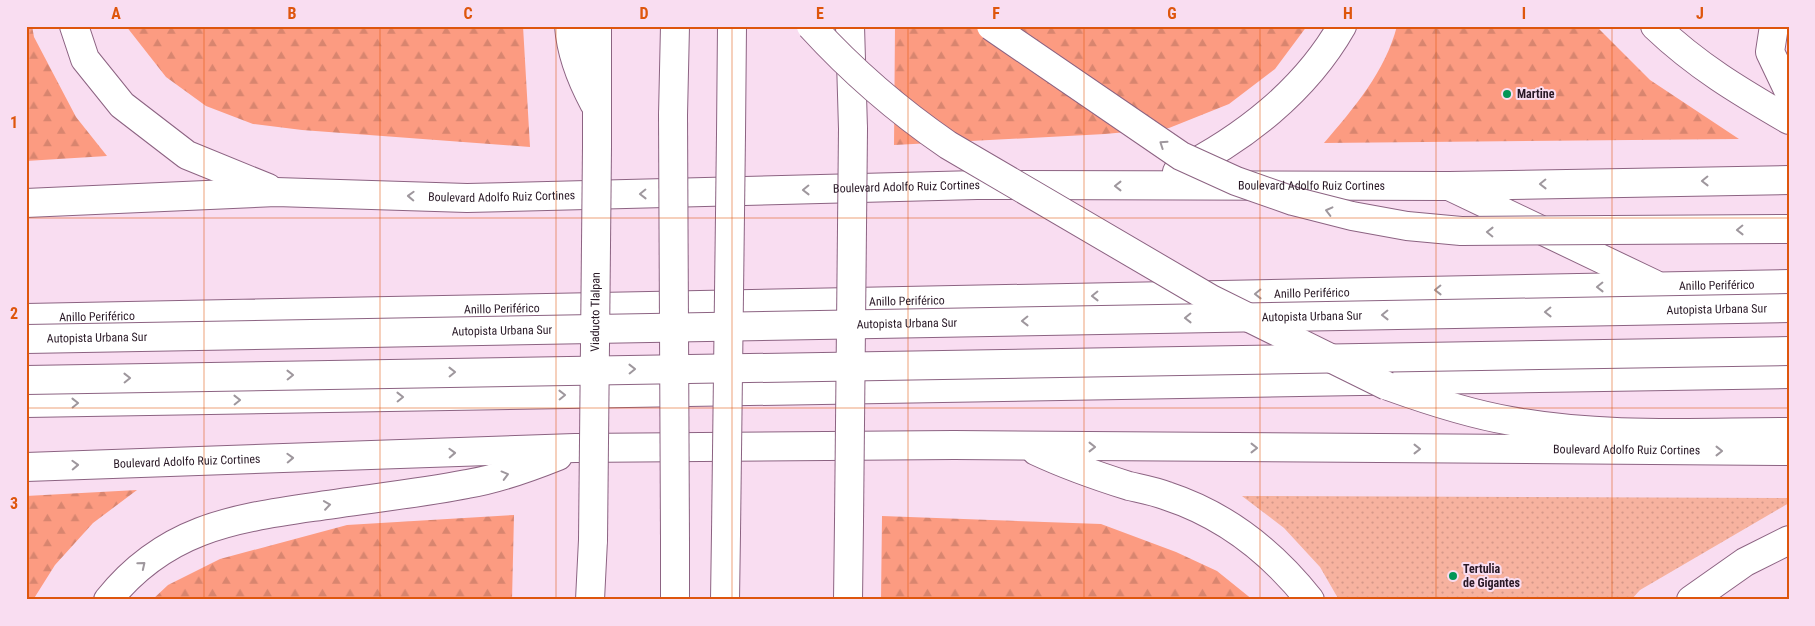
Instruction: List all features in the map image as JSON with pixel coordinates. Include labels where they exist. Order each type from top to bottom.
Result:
[{"type":"main road","points":[[74,26],[86,59],[122,105],[188,155],[276,192]]},
{"type":"main road","points":[[569,26],[573,53],[580,75],[598,109]]},
{"type":"main road","name":"Viaducto Tlalpan","points":[[590,600],[593,540],[598,109],[597,26]]},
{"type":"main road","points":[[675,26],[673,115],[675,600]]},
{"type":"main road","points":[[725,600],[732,26]]},
{"type":"main road","points":[[811,26],[868,85],[906,117],[948,145],[1211,299],[1387,386],[1467,412],[1513,422],[1560,428],[1648,432],[1789,432]]},
{"type":"main road","points":[[848,588],[853,129],[850,26]]},
{"type":"main road","points":[[991,26],[1181,156],[1236,181],[1318,208],[1407,226],[1461,231],[1789,229]]},
{"type":"main road","points":[[1151,186],[1198,162],[1242,134],[1282,101],[1307,77],[1328,51],[1342,26]]},
{"type":"main road","points":[[1655,26],[1685,55],[1741,92],[1789,120]]},
{"type":"main road","points":[[1774,26],[1770,52],[1789,92]]},
{"type":"main road","name":"Boulevard Adolfo Ruiz Cortines","points":[[26,203],[276,192],[467,198],[977,185],[1449,186],[1789,180]]},
{"type":"main road","points":[[1449,186],[1660,286]]},
{"type":"main road","name":"Anillo Periférico","points":[[26,318],[1789,284]]},
{"type":"main road","name":"Autopista Urbana Sur","points":[[26,339],[1789,308]]},
{"type":"main road","points":[[26,380],[1789,351]]},
{"type":"main road","points":[[26,403],[1789,374]]},
{"type":"main road","points":[[1026,446],[1099,476],[1166,495],[1197,507],[1251,540],[1274,559],[1310,600]]},
{"type":"main road","name":"Boulevard Adolfo Ruiz Cortines","points":[[26,467],[575,448],[1026,446],[1789,451]]},
{"type":"main road","points":[[108,600],[142,565],[171,545],[203,530],[240,518],[468,484],[509,474],[575,448]]},
{"type":"main road","points":[[1691,600],[1745,562],[1789,540]]},
{"type":"shaded area","points":[[1242,496],[1789,498],[1789,503],[1640,590],[1631,600],[1339,600],[1320,567],[1284,528]]},
{"type":"green space","points":[[26,26],[32,26],[34,37],[76,117],[107,156],[26,161]]},
{"type":"green space","points":[[126,26],[523,26],[530,147],[302,130],[253,124],[206,106],[166,77]]},
{"type":"green space","points":[[895,26],[1307,26],[1275,69],[1229,104],[1169,128],[1105,134],[894,145]]},
{"type":"green space","points":[[1397,26],[1596,26],[1650,80],[1739,139],[1324,143],[1357,103],[1377,74],[1392,43]]},
{"type":"green space","points":[[137,490],[93,523],[55,565],[33,600],[26,600],[26,496]]},
{"type":"green space","points":[[514,515],[512,600],[152,600],[168,585],[220,559],[347,525]]},
{"type":"green space","points":[[882,516],[1101,524],[1176,552],[1217,571],[1253,600],[881,600]]},
{"type":"place","name":"Martine","points":[[1507,94]]},
{"type":"place","name":"Tertulia de Gigantes","points":[[1453,576]]}]
